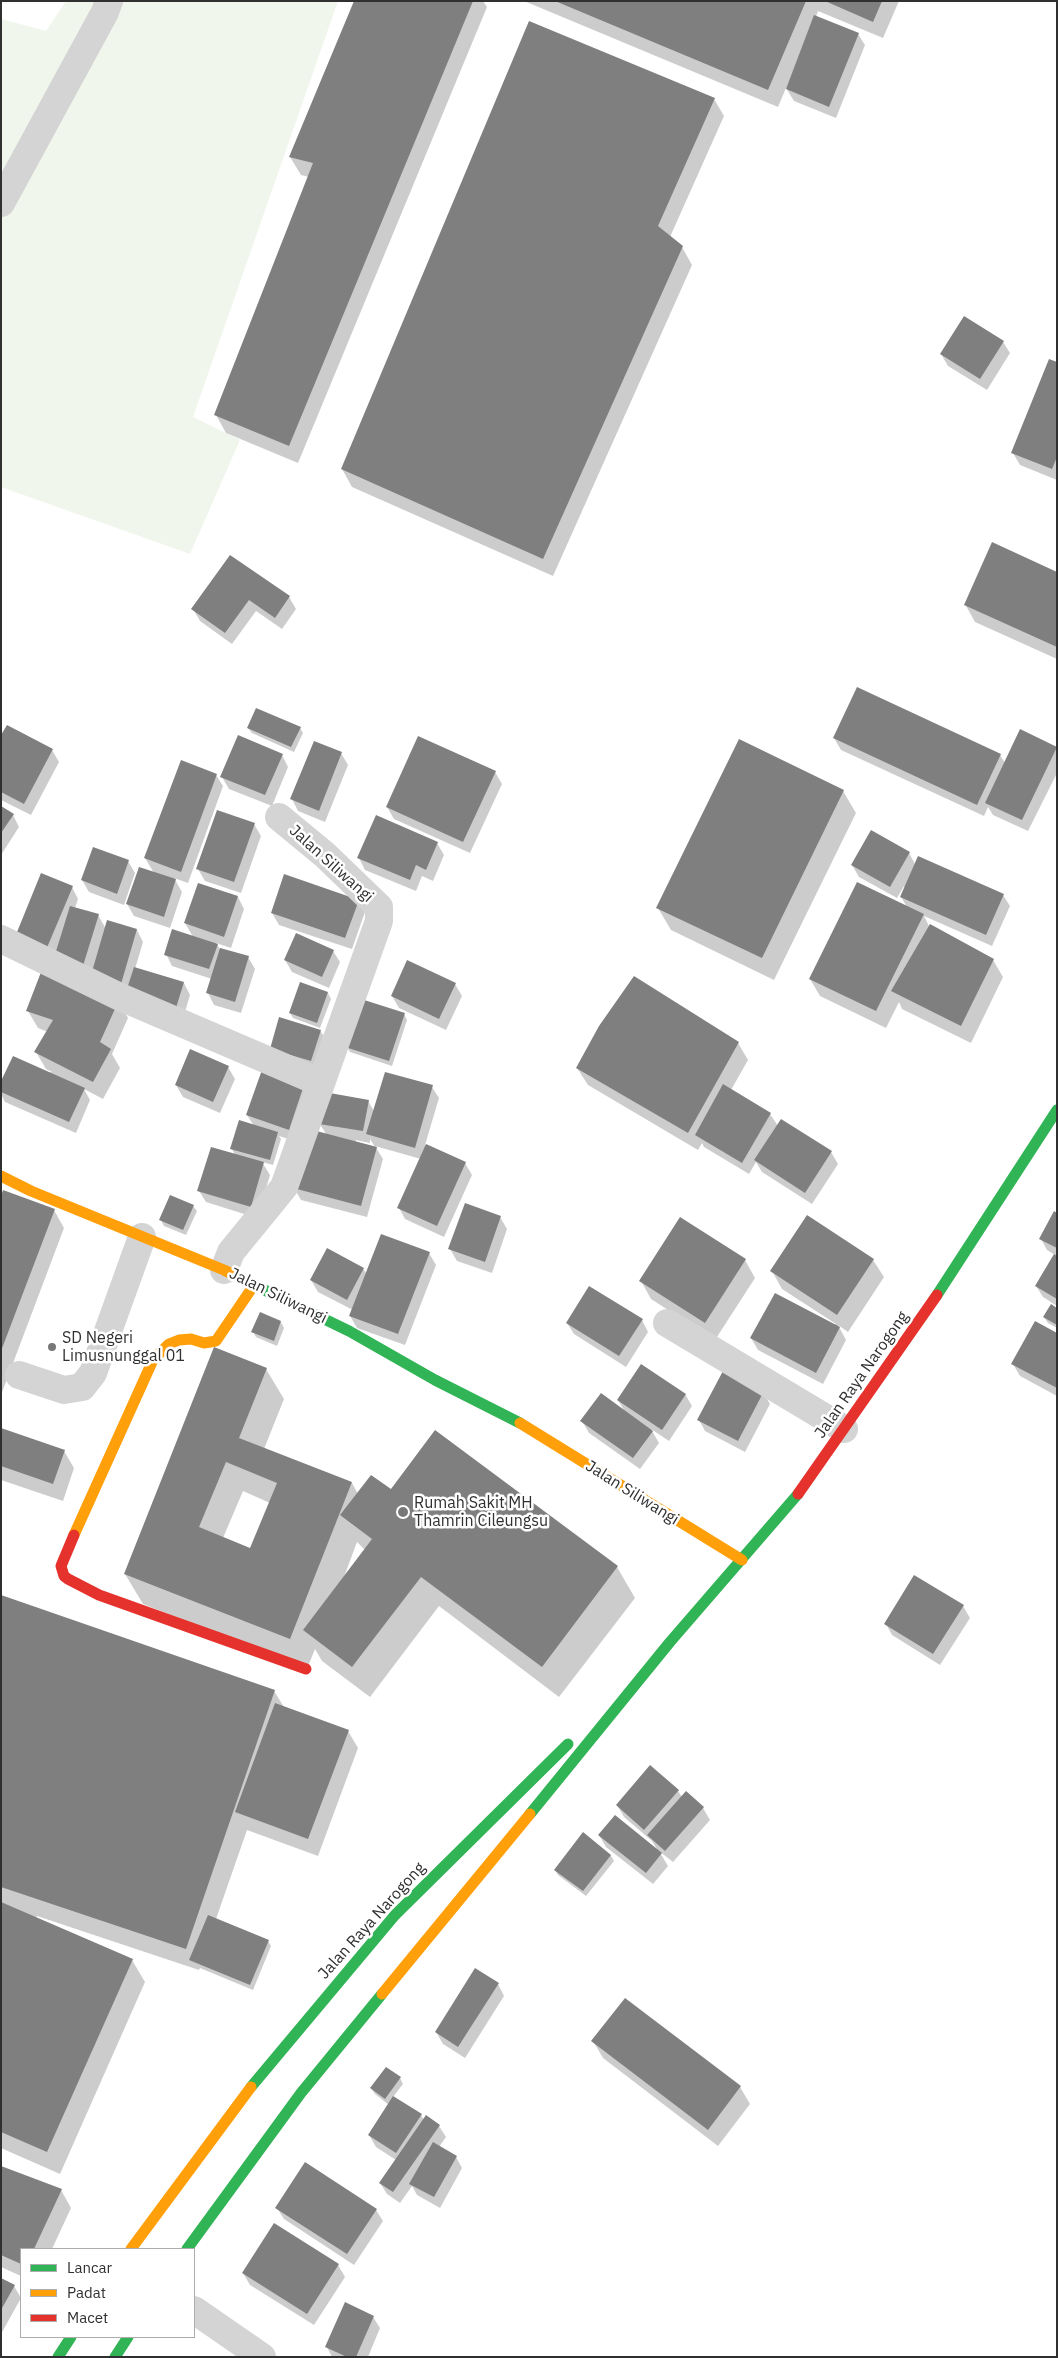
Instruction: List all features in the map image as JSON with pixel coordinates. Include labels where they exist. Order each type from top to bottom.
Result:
[{"type":"main road","name":"Jalan Raya Narogong","points":[[188,2248],[300,2093],[670,1642],[805,1486],[940,1290],[1057,1110]]},
{"type":"main road","points":[[1,1176],[30,1191],[224,1270]]},
{"type":"main road","name":"Jalan Siliwangi","points":[[224,1270],[349,1331],[435,1380],[517,1421],[742,1560]]},
{"type":"main road","points":[[254,1285],[216,1341],[204,1343],[191,1339],[179,1340],[168,1344],[153,1360],[85,1506],[61,1566],[62,1572],[68,1580],[99,1595],[306,1669]]},
{"type":"main road","name":"Jalan Raya Narogong","points":[[593,1718],[670,1642]]},
{"type":"main road","name":"Jalan Raya Narogong","points":[[132,2248],[267,2066],[395,1915],[580,1732]]},
{"type":"main road","points":[[58,2357],[70,2338]]},
{"type":"main road","points":[[115,2357],[127,2338]]},
{"type":"street","points":[[1,204],[105,12],[109,1]]},
{"type":"street","name":"Jalan Siliwangi","points":[[224,1270],[231,1252],[284,1187],[379,921],[379,907],[324,855],[279,817]]},
{"type":"street","points":[[1,939],[118,996],[321,1083]]},
{"type":"street","points":[[18,1375],[64,1390],[82,1387],[93,1373],[142,1237]]},
{"type":"street","points":[[667,1323],[844,1429]]},
{"type":"street","points":[[195,2311],[262,2357]]},
{"type":"shaded area","points":[[66,1],[338,1],[193,417],[240,440],[190,554],[1,487],[1,19],[46,31]]},
{"type":"building","points":[[354,1],[473,1],[289,446],[214,415],[313,163],[289,157]]},
{"type":"building","points":[[555,1],[806,1],[768,90]]},
{"type":"building","points":[[825,1],[882,1],[873,22]]},
{"type":"building","points":[[814,15],[859,33],[829,107],[786,89]]},
{"type":"building","points":[[529,21],[715,98],[658,226],[683,246],[543,559],[341,469]]},
{"type":"building","points":[[964,316],[1004,341],[980,379],[940,354]]},
{"type":"building","points":[[1049,359],[1057,362],[1057,457],[1052,469],[1011,453]]},
{"type":"building","points":[[992,542],[1057,572],[1057,647],[964,605]]},
{"type":"building","points":[[230,555],[290,596],[275,618],[249,600],[225,633],[191,609]]},
{"type":"building","points":[[857,687],[1001,754],[977,805],[833,738]]},
{"type":"building","points":[[256,708],[301,727],[291,747],[247,728]]},
{"type":"building","points":[[7,725],[53,749],[24,804],[1,792],[1,735]]},
{"type":"building","points":[[1020,729],[1057,747],[1022,820],[985,803]]},
{"type":"building","points":[[238,735],[283,754],[265,795],[220,777]]},
{"type":"building","points":[[418,736],[496,771],[463,842],[386,807]]},
{"type":"building","points":[[739,739],[844,790],[762,958],[656,908]]},
{"type":"building","points":[[314,741],[342,752],[319,811],[290,799]]},
{"type":"building","points":[[181,760],[217,774],[181,872],[144,858]]},
{"type":"building","points":[[1,806],[14,814],[1,833]]},
{"type":"building","points":[[217,810],[255,823],[234,882],[196,869]]},
{"type":"building","points":[[376,815],[438,842],[426,870],[416,865],[410,880],[357,858]]},
{"type":"building","points":[[871,830],[910,852],[890,887],[851,865]]},
{"type":"building","points":[[93,847],[129,860],[117,894],[81,880]]},
{"type":"building","points":[[918,856],[1004,894],[986,935],[900,897]]},
{"type":"building","points":[[139,867],[176,879],[164,917],[126,904]]},
{"type":"building","points":[[41,873],[73,886],[46,950],[15,937]]},
{"type":"building","points":[[284,874],[359,900],[345,938],[271,913]]},
{"type":"building","points":[[857,882],[924,914],[876,1011],[809,979]]},
{"type":"building","points":[[198,883],[238,896],[224,937],[184,923]]},
{"type":"building","points":[[70,906],[99,914],[82,969],[53,961]]},
{"type":"building","points":[[107,920],[137,929],[121,984],[91,975]]},
{"type":"building","points":[[930,924],[994,959],[961,1026],[891,991]]},
{"type":"building","points":[[172,929],[218,944],[209,969],[164,955]]},
{"type":"building","points":[[296,933],[334,950],[322,977],[284,960]]},
{"type":"building","points":[[220,948],[249,956],[235,1002],[206,993]]},
{"type":"building","points":[[407,960],[456,983],[439,1019],[391,996]]},
{"type":"building","points":[[43,967],[119,1000],[100,1042],[111,1049],[93,1082],[34,1052],[53,1020],[26,1011]]},
{"type":"building","points":[[134,967],[184,982],[175,1011],[125,995]]},
{"type":"building","points":[[634,976],[739,1042],[688,1133],[576,1068],[599,1026]]},
{"type":"building","points":[[300,982],[328,992],[317,1023],[289,1013]]},
{"type":"building","points":[[361,999],[405,1013],[389,1061],[345,1047]]},
{"type":"building","points":[[279,1017],[321,1030],[311,1061],[270,1049]]},
{"type":"building","points":[[190,1049],[229,1066],[213,1102],[175,1085]]},
{"type":"building","points":[[13,1056],[85,1088],[69,1122],[1,1092],[1,1081]]},
{"type":"building","points":[[263,1067],[305,1082],[289,1130],[246,1115]]},
{"type":"building","points":[[385,1072],[433,1085],[415,1148],[366,1134]]},
{"type":"building","points":[[723,1084],[771,1113],[742,1163],[695,1135]]},
{"type":"building","points":[[324,1092],[369,1100],[363,1131],[319,1124]]},
{"type":"building","points":[[781,1119],[832,1151],[805,1193],[754,1160]]},
{"type":"building","points":[[239,1120],[278,1132],[270,1160],[230,1149]]},
{"type":"building","points":[[309,1129],[377,1147],[361,1206],[293,1188]]},
{"type":"building","points":[[426,1144],[466,1162],[437,1226],[397,1208]]},
{"type":"building","points":[[211,1147],[264,1162],[251,1207],[197,1191]]},
{"type":"building","points":[[3,1190],[55,1209],[1,1351],[1,1196]]},
{"type":"building","points":[[170,1195],[194,1205],[183,1230],[159,1220]]},
{"type":"building","points":[[465,1203],[501,1216],[485,1262],[448,1249]]},
{"type":"building","points":[[1054,1211],[1057,1213],[1057,1248],[1039,1239]]},
{"type":"building","points":[[807,1215],[874,1259],[837,1315],[770,1271]]},
{"type":"building","points":[[680,1217],[746,1259],[705,1323],[639,1281]]},
{"type":"building","points":[[381,1234],[430,1252],[398,1334],[349,1316]]},
{"type":"building","points":[[327,1248],[364,1268],[347,1300],[310,1280]]},
{"type":"building","points":[[1054,1254],[1057,1256],[1057,1299],[1035,1286]]},
{"type":"building","points":[[589,1286],[643,1319],[619,1356],[566,1323]]},
{"type":"building","points":[[775,1293],[840,1327],[816,1373],[750,1338]]},
{"type":"building","points":[[1051,1304],[1057,1308],[1057,1325],[1043,1317]]},
{"type":"building","points":[[260,1312],[281,1321],[274,1341],[251,1332]]},
{"type":"building","points":[[1035,1321],[1057,1333],[1057,1388],[1011,1364]]},
{"type":"building","points":[[214,1347],[267,1368],[239,1438],[352,1482],[290,1639],[124,1574]],"holes":[[[226,1462],[277,1483],[250,1548],[199,1527]]]},
{"type":"building","points":[[641,1364],[686,1394],[662,1430],[617,1400]]},
{"type":"building","points":[[723,1371],[764,1391],[738,1441],[697,1420]]},
{"type":"building","points":[[601,1393],[653,1431],[633,1458],[580,1421]]},
{"type":"building","points":[[1,1428],[65,1450],[53,1484],[1,1466]]},
{"type":"building","points":[[435,1430],[618,1566],[542,1667],[421,1577],[352,1667],[303,1630],[372,1539],[340,1515],[371,1475],[391,1489]]},
{"type":"building","points":[[914,1575],[964,1605],[933,1654],[884,1624]]},
{"type":"building","points":[[1,1595],[275,1690],[186,1949],[1,1887]]},
{"type":"building","points":[[275,1703],[349,1730],[308,1839],[235,1812]]},
{"type":"building","points":[[650,1765],[679,1790],[644,1830],[616,1805]]},
{"type":"building","points":[[686,1791],[704,1807],[665,1851],[647,1835]]},
{"type":"building","points":[[615,1815],[662,1853],[646,1873],[598,1835]]},
{"type":"building","points":[[583,1832],[611,1855],[583,1891],[554,1870]]},
{"type":"building","points":[[1,1902],[133,1959],[47,2152],[1,2132]]},
{"type":"building","points":[[208,1915],[269,1940],[250,1985],[189,1960]]},
{"type":"building","points":[[475,1968],[499,1983],[458,2047],[435,2032]]},
{"type":"building","points":[[625,1998],[741,2086],[708,2130],[591,2041]]},
{"type":"building","points":[[386,2067],[401,2077],[385,2099],[370,2088]]},
{"type":"building","points":[[393,2096],[422,2114],[396,2153],[368,2135]]},
{"type":"building","points":[[426,2115],[440,2125],[393,2192],[379,2183]]},
{"type":"building","points":[[433,2142],[457,2156],[434,2197],[409,2184]]},
{"type":"building","points":[[305,2162],[377,2209],[347,2254],[275,2208]]},
{"type":"building","points":[[1,2166],[62,2189],[34,2248],[20,2248],[20,2264],[1,2255]]},
{"type":"building","points":[[274,2223],[339,2264],[307,2314],[242,2273]]},
{"type":"building","points":[[1,2278],[15,2285],[1,2310]]},
{"type":"building","points":[[345,2302],[374,2316],[356,2357],[347,2357],[325,2347]]},
{"type":"traffic: fast","points":[[937,1295],[1057,1110]]},
{"type":"traffic: fast","points":[[252,1284],[349,1331],[435,1380],[520,1423]]},
{"type":"traffic: fast","points":[[530,1814],[670,1642],[798,1494]]},
{"type":"traffic: fast","points":[[251,2087],[395,1915],[568,1744]]},
{"type":"traffic: fast","points":[[188,2248],[301,2093],[382,1994]]},
{"type":"traffic: fast","points":[[58,2357],[70,2338]]},
{"type":"traffic: fast","points":[[115,2357],[127,2338]]},
{"type":"traffic: slow","points":[[1,1176],[31,1191],[224,1270],[252,1284]]},
{"type":"traffic: slow","points":[[74,1535],[153,1360],[169,1344],[179,1340],[191,1339],[204,1343],[216,1341],[254,1285]]},
{"type":"traffic: slow","points":[[520,1423],[742,1560]]},
{"type":"traffic: slow","points":[[382,1994],[530,1814]]},
{"type":"traffic: slow","points":[[132,2248],[251,2087]]},
{"type":"traffic: jam","points":[[798,1494],[937,1295]]},
{"type":"traffic: jam","points":[[74,1535],[61,1566],[64,1576],[68,1579],[99,1595],[306,1669]]},
{"type":"place","name":"SD Negeri Limusnunggal 01","points":[[52,1347]]},
{"type":"place","name":"Rumah Sakit MH Thamrin Cileungsu","points":[[403,1512]]}]
